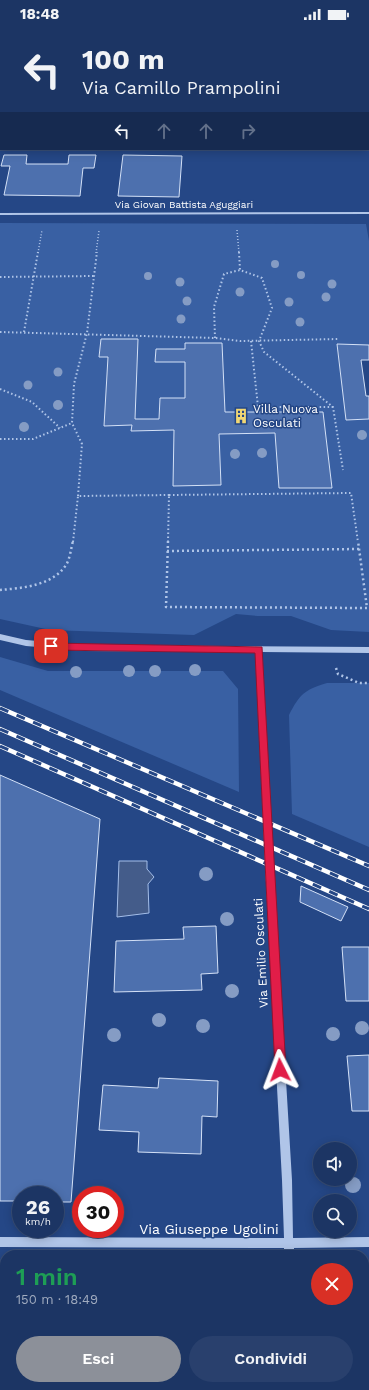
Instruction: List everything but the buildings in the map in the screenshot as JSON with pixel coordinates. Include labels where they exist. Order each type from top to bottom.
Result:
[{"type":"street","name":"Via Giovan Battista Aguggiari","points":[[0,214],[369,213]]},
{"type":"street","points":[[0,637],[26,643],[85,648],[369,650]]},
{"type":"street","name":"Via Emilio Osculati","points":[[259,649],[269,872],[287,1180],[289,1250]]},
{"type":"street","name":"Via Giuseppe Ugolini","points":[[0,1242],[369,1242]]},
{"type":"path","points":[[230,229],[237,229],[240,270]]},
{"type":"path","points":[[35,230],[49,230]]},
{"type":"path","points":[[24,332],[42,230]]},
{"type":"path","points":[[0,590],[25,588],[49,580],[66,565],[73,541],[82,444],[72,423],[74,384],[87,333],[95,276],[99,230],[92,230]]},
{"type":"path","points":[[216,338],[214,307],[224,274],[240,270],[262,278],[272,308],[259,341],[264,352],[334,407],[343,470]]},
{"type":"path","points":[[0,277],[95,276]]},
{"type":"path","points":[[0,332],[87,333],[216,338],[252,341],[339,339]]},
{"type":"path","points":[[252,341],[258,407],[334,407]]},
{"type":"path","points":[[0,389],[32,402],[60,428]]},
{"type":"path","points":[[0,439],[33,439],[72,423]]},
{"type":"path","points":[[78,496],[169,494],[351,493],[367,608],[166,607],[169,494]]},
{"type":"path","points":[[167,551],[359,549]]},
{"type":"path","points":[[332,650],[338,674],[359,683],[369,683]]},
{"type":"shaded area","points":[[0,223],[366,224],[369,241],[369,345],[337,345],[346,420],[369,419],[369,632],[331,630],[291,616],[236,614],[194,635],[50,630],[0,619]],"holes":[[[101,339],[138,339],[135,419],[159,419],[160,398],[185,398],[185,362],[156,362],[156,349],[185,349],[185,343],[222,343],[225,412],[323,412],[332,488],[280,488],[275,433],[219,434],[221,485],[174,486],[174,430],[132,431],[132,425],[104,425],[108,357],[99,357]]]},
{"type":"shaded area","points":[[0,657],[48,671],[223,671],[238,689],[239,792],[0,690]]},
{"type":"shaded area","points":[[327,683],[369,683],[369,847],[292,814],[289,715],[300,697],[313,688]]},
{"type":"shaded area","points":[[119,861],[147,861],[147,869],[154,877],[148,884],[149,913],[117,917]]},
{"type":"railway","points":[[0,708],[369,866]]},
{"type":"railway","points":[[0,729],[369,890]]},
{"type":"railway","points":[[0,746],[369,909]]},
{"type":"place","name":"Villa Nuova Osculati","points":[[241,416]]},
{"type":"route","points":[[51,646],[85,648],[259,649],[280,1070]]}]
